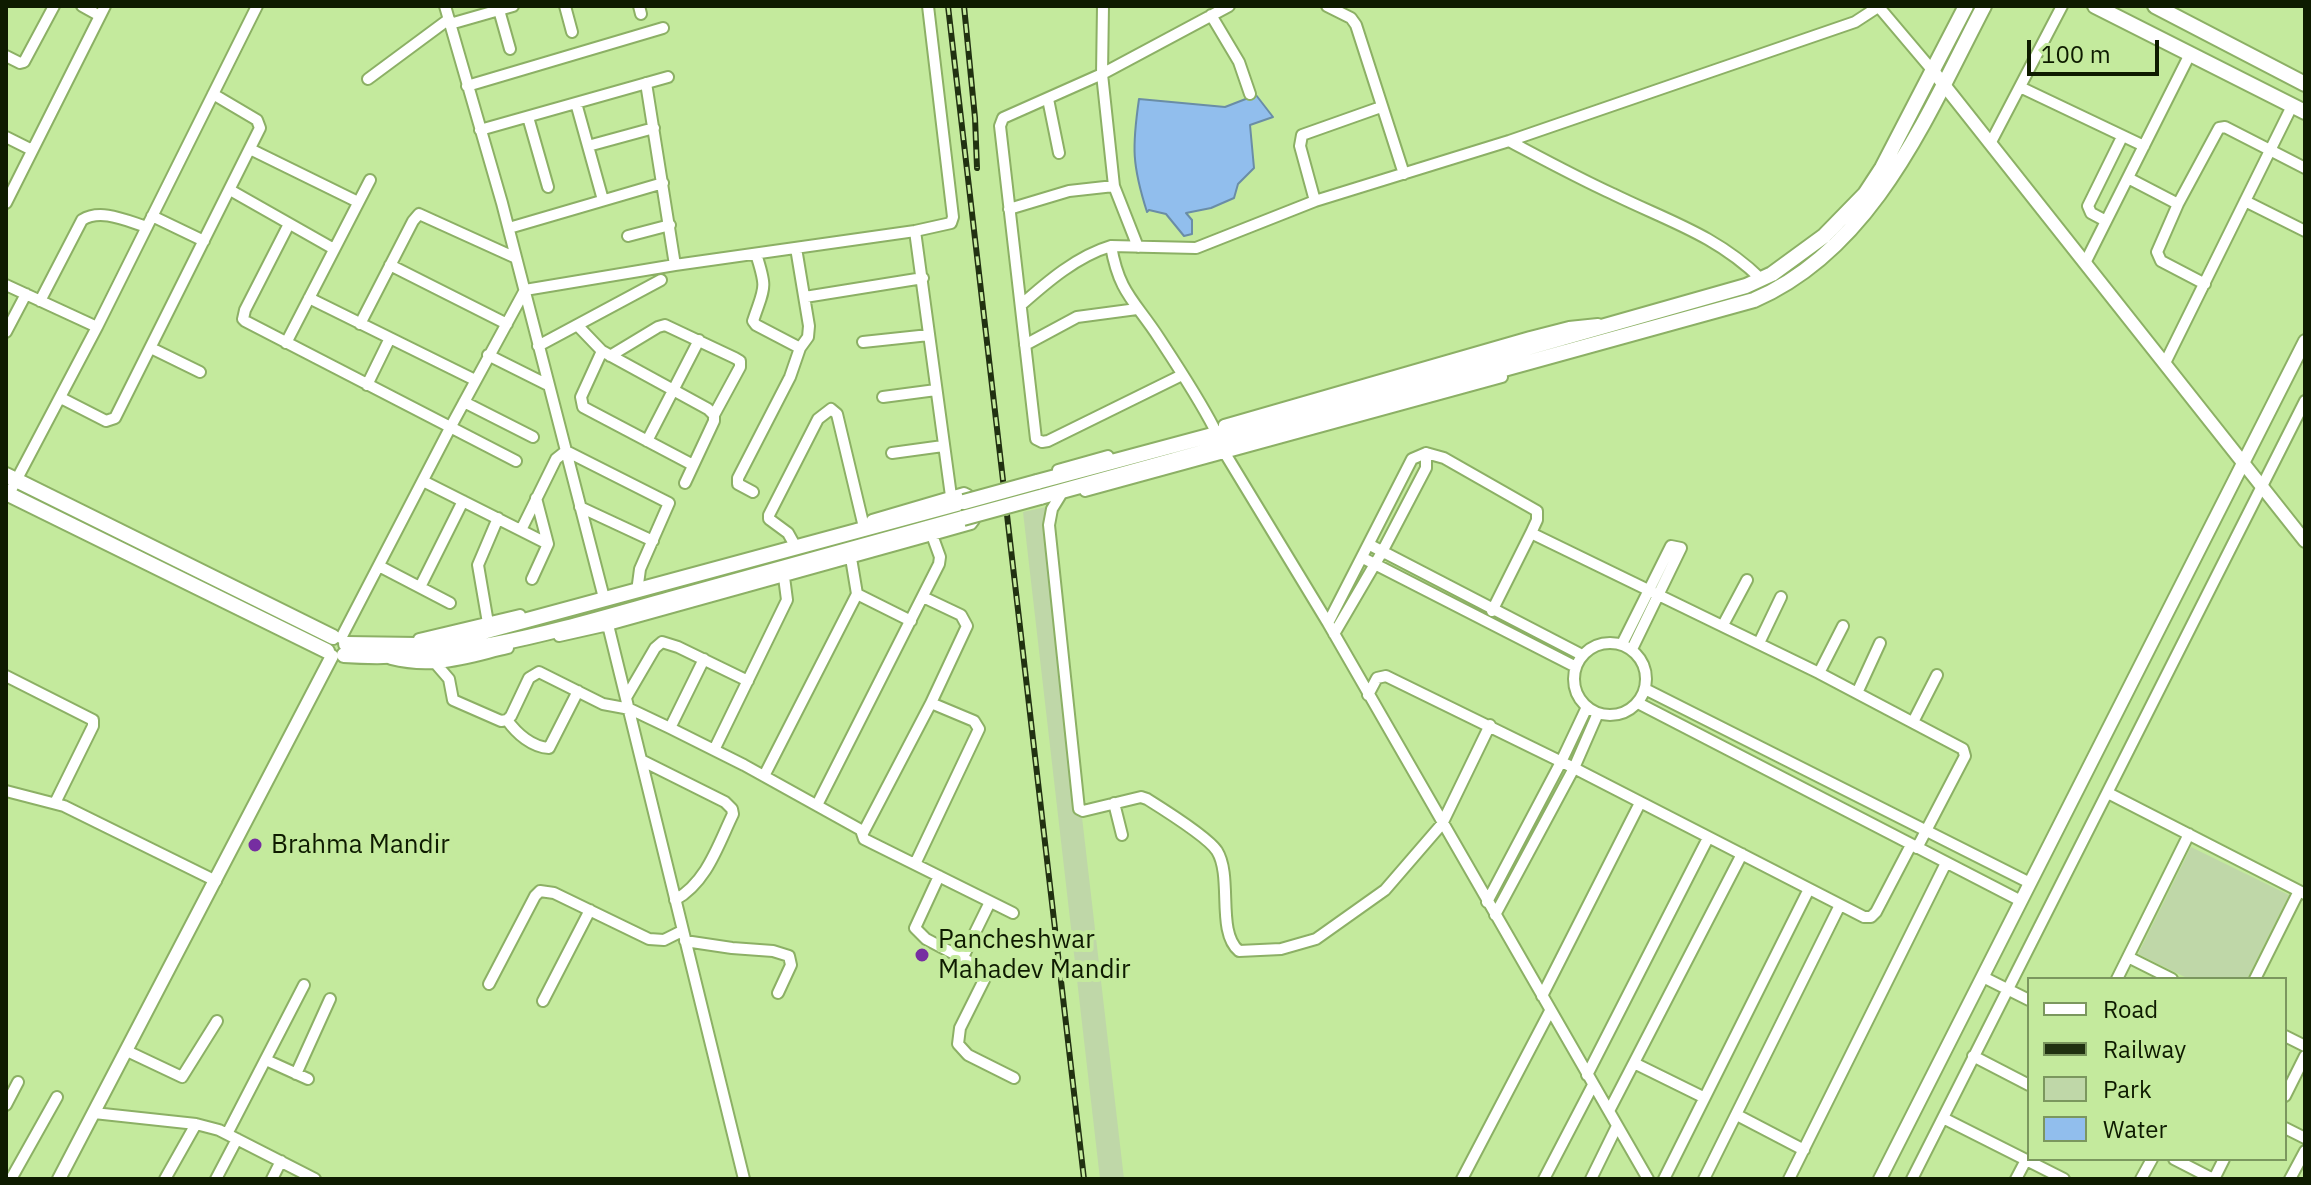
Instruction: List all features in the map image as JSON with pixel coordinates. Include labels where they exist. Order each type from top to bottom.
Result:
[{"type":"main road","points":[[337,647],[446,642],[957,499],[1040,481],[1358,396],[1746,286],[1772,274],[1824,236],[1855,205],[1882,168],[1966,6]]},
{"type":"main road","points":[[9,486],[337,647],[386,658],[465,651],[573,626],[1754,300],[1784,286],[1805,271],[1848,232],[1878,198],[1984,6]]},
{"type":"main road","points":[[2095,6],[2301,109]]},
{"type":"main road","points":[[2155,6],[2305,84]]},
{"type":"street","points":[[6,56],[24,62],[54,6]]},
{"type":"street","points":[[6,203],[103,11],[82,6]]},
{"type":"street","points":[[9,486],[61,398],[257,6]]},
{"type":"street","points":[[445,6],[509,228],[603,594]]},
{"type":"street","points":[[368,79],[450,21],[513,6]]},
{"type":"street","points":[[565,6],[572,32]]},
{"type":"street","points":[[525,290],[951,223],[953,217],[928,6]]},
{"type":"street","points":[[1103,6],[1102,74],[1114,186],[1138,247]]},
{"type":"street","points":[[1182,375],[1042,442],[1035,434],[1000,121],[1102,74],[1229,6]]},
{"type":"street","points":[[1327,6],[1351,18],[1356,25],[1404,174]]},
{"type":"street","points":[[1021,305],[1066,269],[1099,249],[1111,246],[1196,248],[1315,201],[1509,141],[1855,22],[1878,6],[1944,83],[2305,541]]},
{"type":"street","points":[[1991,142],[2062,6]]},
{"type":"street","points":[[499,10],[510,49]]},
{"type":"street","points":[[1211,15],[1239,62],[1250,94]]},
{"type":"street","points":[[467,86],[663,28]]},
{"type":"street","points":[[2085,263],[2190,54]]},
{"type":"street","points":[[480,130],[668,77]]},
{"type":"street","points":[[646,83],[675,265]]},
{"type":"street","points":[[2020,87],[2144,146]]},
{"type":"street","points":[[61,398],[101,419],[112,421],[230,190],[260,123],[213,94]]},
{"type":"street","points":[[1048,99],[1059,153]]},
{"type":"street","points":[[576,103],[603,200]]},
{"type":"street","points":[[1315,201],[1300,146],[1302,135],[1381,107]]},
{"type":"street","points":[[2165,363],[2270,150],[2301,109]]},
{"type":"street","points":[[528,117],[548,187]]},
{"type":"street","points":[[2205,284],[2157,258],[2158,245],[2221,127],[2305,168]]},
{"type":"street","points":[[588,146],[654,128]]},
{"type":"street","points":[[6,137],[32,150]]},
{"type":"street","points":[[2106,221],[2089,211],[2088,206],[2122,137]]},
{"type":"street","points":[[1509,141],[1616,196],[1704,235],[1732,253],[1761,279]]},
{"type":"street","points":[[250,149],[358,202]]},
{"type":"street","points":[[2128,178],[2178,204]]},
{"type":"street","points":[[286,343],[370,180]]},
{"type":"street","points":[[509,228],[663,183]]},
{"type":"street","points":[[1009,209],[1069,191],[1114,186]]},
{"type":"street","points":[[230,190],[334,249]]},
{"type":"street","points":[[2245,201],[2305,231]]},
{"type":"street","points":[[360,324],[419,214],[516,258]]},
{"type":"street","points":[[40,301],[82,220],[100,215],[147,227]]},
{"type":"street","points":[[152,216],[204,241]]},
{"type":"street","points":[[289,224],[243,319],[516,461]]},
{"type":"street","points":[[628,236],[670,225]]},
{"type":"street","points":[[915,231],[943,446],[957,499]]},
{"type":"street","points":[[1111,246],[1117,277],[1214,428]]},
{"type":"street","points":[[753,492],[737,481],[808,337],[796,248]]},
{"type":"street","points":[[756,254],[764,296],[753,321],[800,348]]},
{"type":"street","points":[[390,265],[507,324]]},
{"type":"street","points":[[805,297],[923,278]]},
{"type":"street","points":[[538,346],[661,280]]},
{"type":"street","points":[[6,285],[97,327]]},
{"type":"street","points":[[59,1179],[488,355],[525,290]]},
{"type":"street","points":[[6,332],[26,294]]},
{"type":"street","points":[[309,298],[475,380]]},
{"type":"street","points":[[1025,345],[1077,317],[1137,309]]},
{"type":"street","points":[[577,325],[606,354],[714,415]]},
{"type":"street","points":[[685,483],[714,421],[714,415],[740,367],[740,361],[665,325],[606,354],[580,403],[588,411],[693,465]]},
{"type":"street","points":[[1040,481],[1059,469],[1569,327],[1609,325]]},
{"type":"street","points":[[863,342],[929,335]]},
{"type":"street","points":[[367,385],[390,338]]},
{"type":"street","points":[[1490,725],[1442,824],[1385,890],[1329,931],[1296,946],[1244,952],[1232,944],[1223,869],[1216,850],[1204,838],[1147,799],[1083,811],[1079,809],[1049,525],[1052,509],[1050,496],[1226,455],[1556,362],[1618,339]]},
{"type":"street","points":[[647,441],[699,340]]},
{"type":"street","points":[[1880,1179],[2305,341]]},
{"type":"street","points":[[151,348],[200,372]]},
{"type":"street","points":[[488,355],[548,385]]},
{"type":"street","points":[[883,397],[936,390]]},
{"type":"street","points":[[1912,1179],[2305,401]]},
{"type":"street","points":[[464,402],[533,437]]},
{"type":"street","points":[[793,542],[788,533],[769,519],[769,515],[818,419],[831,409],[837,414],[863,523]]},
{"type":"street","points":[[892,453],[943,446]]},
{"type":"street","points":[[521,530],[556,459],[566,451]]},
{"type":"street","points":[[566,451],[669,503],[640,569],[638,584]]},
{"type":"street","points":[[1328,623],[1412,459],[1426,453],[1444,458],[1533,507],[1538,514],[1492,611]]},
{"type":"street","points":[[1334,634],[1426,468],[1426,453]]},
{"type":"street","points":[[1226,455],[1328,623],[1648,1179]]},
{"type":"street","points":[[423,481],[548,544]]},
{"type":"street","points":[[386,658],[413,665],[436,664],[608,625],[784,577],[973,523],[968,495],[964,493],[957,499],[603,594],[394,644]]},
{"type":"street","points":[[532,579],[548,544],[536,498]]},
{"type":"street","points":[[420,587],[463,501]]},
{"type":"street","points":[[580,507],[653,541]]},
{"type":"street","points":[[488,623],[478,565],[498,518]]},
{"type":"street","points":[[1368,695],[1377,678],[1386,676],[1490,725],[1864,917],[1871,917],[1927,830],[1965,752],[1819,673],[1531,533]]},
{"type":"street","points":[[817,805],[923,597],[940,557],[932,535]]},
{"type":"street","points":[[1370,545],[1582,655]]},
{"type":"street","points":[[764,776],[857,594],[851,558]]},
{"type":"street","points":[[1363,558],[1576,667]]},
{"type":"street","points":[[379,566],[450,603]]},
{"type":"street","points":[[714,750],[787,600],[784,577]]},
{"type":"street","points":[[1723,625],[1747,580]]},
{"type":"street","points":[[1627,647],[1655,591]]},
{"type":"street","points":[[857,594],[911,621]]},
{"type":"street","points":[[923,597],[961,615],[967,626],[931,703],[863,833],[864,839],[1013,913]]},
{"type":"street","points":[[1759,643],[1781,597]]},
{"type":"street","points":[[608,625],[744,1179]]},
{"type":"street","points":[[1819,673],[1843,626]]},
{"type":"street","points":[[627,696],[655,648],[662,642],[748,681]]},
{"type":"street","points":[[1600,643],[1627,647],[1644,664],[1647,673],[1645,689],[1638,703],[1620,714],[1598,713],[1587,707],[1575,689],[1576,667],[1582,655],[1600,643]]},
{"type":"street","points":[[1857,693],[1880,643]]},
{"type":"street","points":[[670,728],[704,659]]},
{"type":"street","points":[[436,664],[449,679],[453,700],[487,717],[507,720],[522,737],[541,747],[549,748],[578,691]]},
{"type":"street","points":[[507,720],[535,673],[543,673],[603,704],[630,709],[714,750],[863,833]]},
{"type":"street","points":[[1913,722],[1937,675]]},
{"type":"street","points":[[6,676],[93,720],[93,726],[55,803]]},
{"type":"street","points":[[1645,689],[2030,883]]},
{"type":"street","points":[[915,864],[979,729],[974,721],[931,703]]},
{"type":"street","points":[[1638,703],[2021,901]]},
{"type":"street","points":[[1487,902],[1587,707]]},
{"type":"street","points":[[1495,915],[1574,768],[1598,713]]},
{"type":"street","points":[[643,761],[725,802],[732,809],[733,814],[695,887],[675,900]]},
{"type":"street","points":[[6,791],[55,803],[216,881]]},
{"type":"street","points":[[2108,793],[2302,892],[2256,977]]},
{"type":"street","points":[[1114,803],[1122,835]]},
{"type":"street","points":[[1542,996],[1640,803]]},
{"type":"street","points":[[2118,977],[2189,834]]},
{"type":"street","points":[[1587,1075],[1708,838]]},
{"type":"street","points":[[1609,1111],[1742,854]]},
{"type":"street","points":[[1789,1179],[1946,863]]},
{"type":"street","points":[[939,876],[915,928],[926,939],[985,970],[986,976],[960,1028],[958,1044],[968,1055],[1014,1078]]},
{"type":"street","points":[[1664,1179],[1809,889]]},
{"type":"street","points":[[489,984],[540,891],[554,893],[649,939],[684,936],[732,948],[773,951],[789,956],[791,965],[778,993]]},
{"type":"street","points":[[963,957],[990,902]]},
{"type":"street","points":[[1704,1179],[1840,905]]},
{"type":"street","points":[[543,1001],[590,910]]},
{"type":"street","points":[[2128,957],[2168,977]]},
{"type":"street","points":[[1983,977],[2027,999]]},
{"type":"street","points":[[216,1179],[266,1060],[304,985]]},
{"type":"street","points":[[296,1074],[330,999]]},
{"type":"street","points":[[1462,1179],[1550,1011]]},
{"type":"street","points":[[127,1051],[182,1077],[217,1021]]},
{"type":"street","points":[[2287,1037],[2305,1046]]},
{"type":"street","points":[[1973,1056],[2027,1084]]},
{"type":"street","points":[[2287,1092],[2305,1056]]},
{"type":"street","points":[[266,1060],[308,1079]]},
{"type":"street","points":[[1634,1063],[1703,1097]]},
{"type":"street","points":[[6,1105],[18,1082]]},
{"type":"street","points":[[1544,1179],[1593,1085]]},
{"type":"street","points":[[11,1179],[57,1097]]},
{"type":"street","points":[[94,1113],[196,1124],[232,1136],[315,1179]]},
{"type":"street","points":[[1737,1115],[1804,1150]]},
{"type":"street","points":[[1943,1118],[2026,1160],[2016,1179]]},
{"type":"street","points":[[165,1179],[196,1124]]},
{"type":"street","points":[[1591,1179],[1617,1126]]},
{"type":"street","points":[[2287,1129],[2305,1138]]},
{"type":"street","points":[[2290,1179],[2305,1151]]},
{"type":"street","points":[[272,1179],[281,1161]]},
{"type":"street","points":[[2028,1161],[2064,1179]]},
{"type":"street","points":[[2141,1179],[2151,1161]]},
{"type":"street","points":[[2178,1161],[2214,1179],[2223,1161]]},
{"type":"green space","points":[[1046,507],[1124,1179],[1100,1179],[1023,512]]},
{"type":"green space","points":[[2191,847],[2289,895],[2248,977],[2185,977],[2138,954]]},
{"type":"water","points":[[1256,95],[1273,117],[1250,125],[1254,168],[1238,184],[1234,198],[1211,208],[1186,213],[1192,220],[1192,234],[1184,236],[1166,214],[1147,212],[1135,156],[1139,99],[1225,107]]},
{"type":"railway","points":[[948,6],[1084,1179]]},
{"type":"railway","points":[[964,6],[977,168]]},
{"type":"place","name":"Brahma Mandir","points":[[255,845]]},
{"type":"place","name":"Pancheshwar Mahadev Mandir","points":[[922,955]]}]
